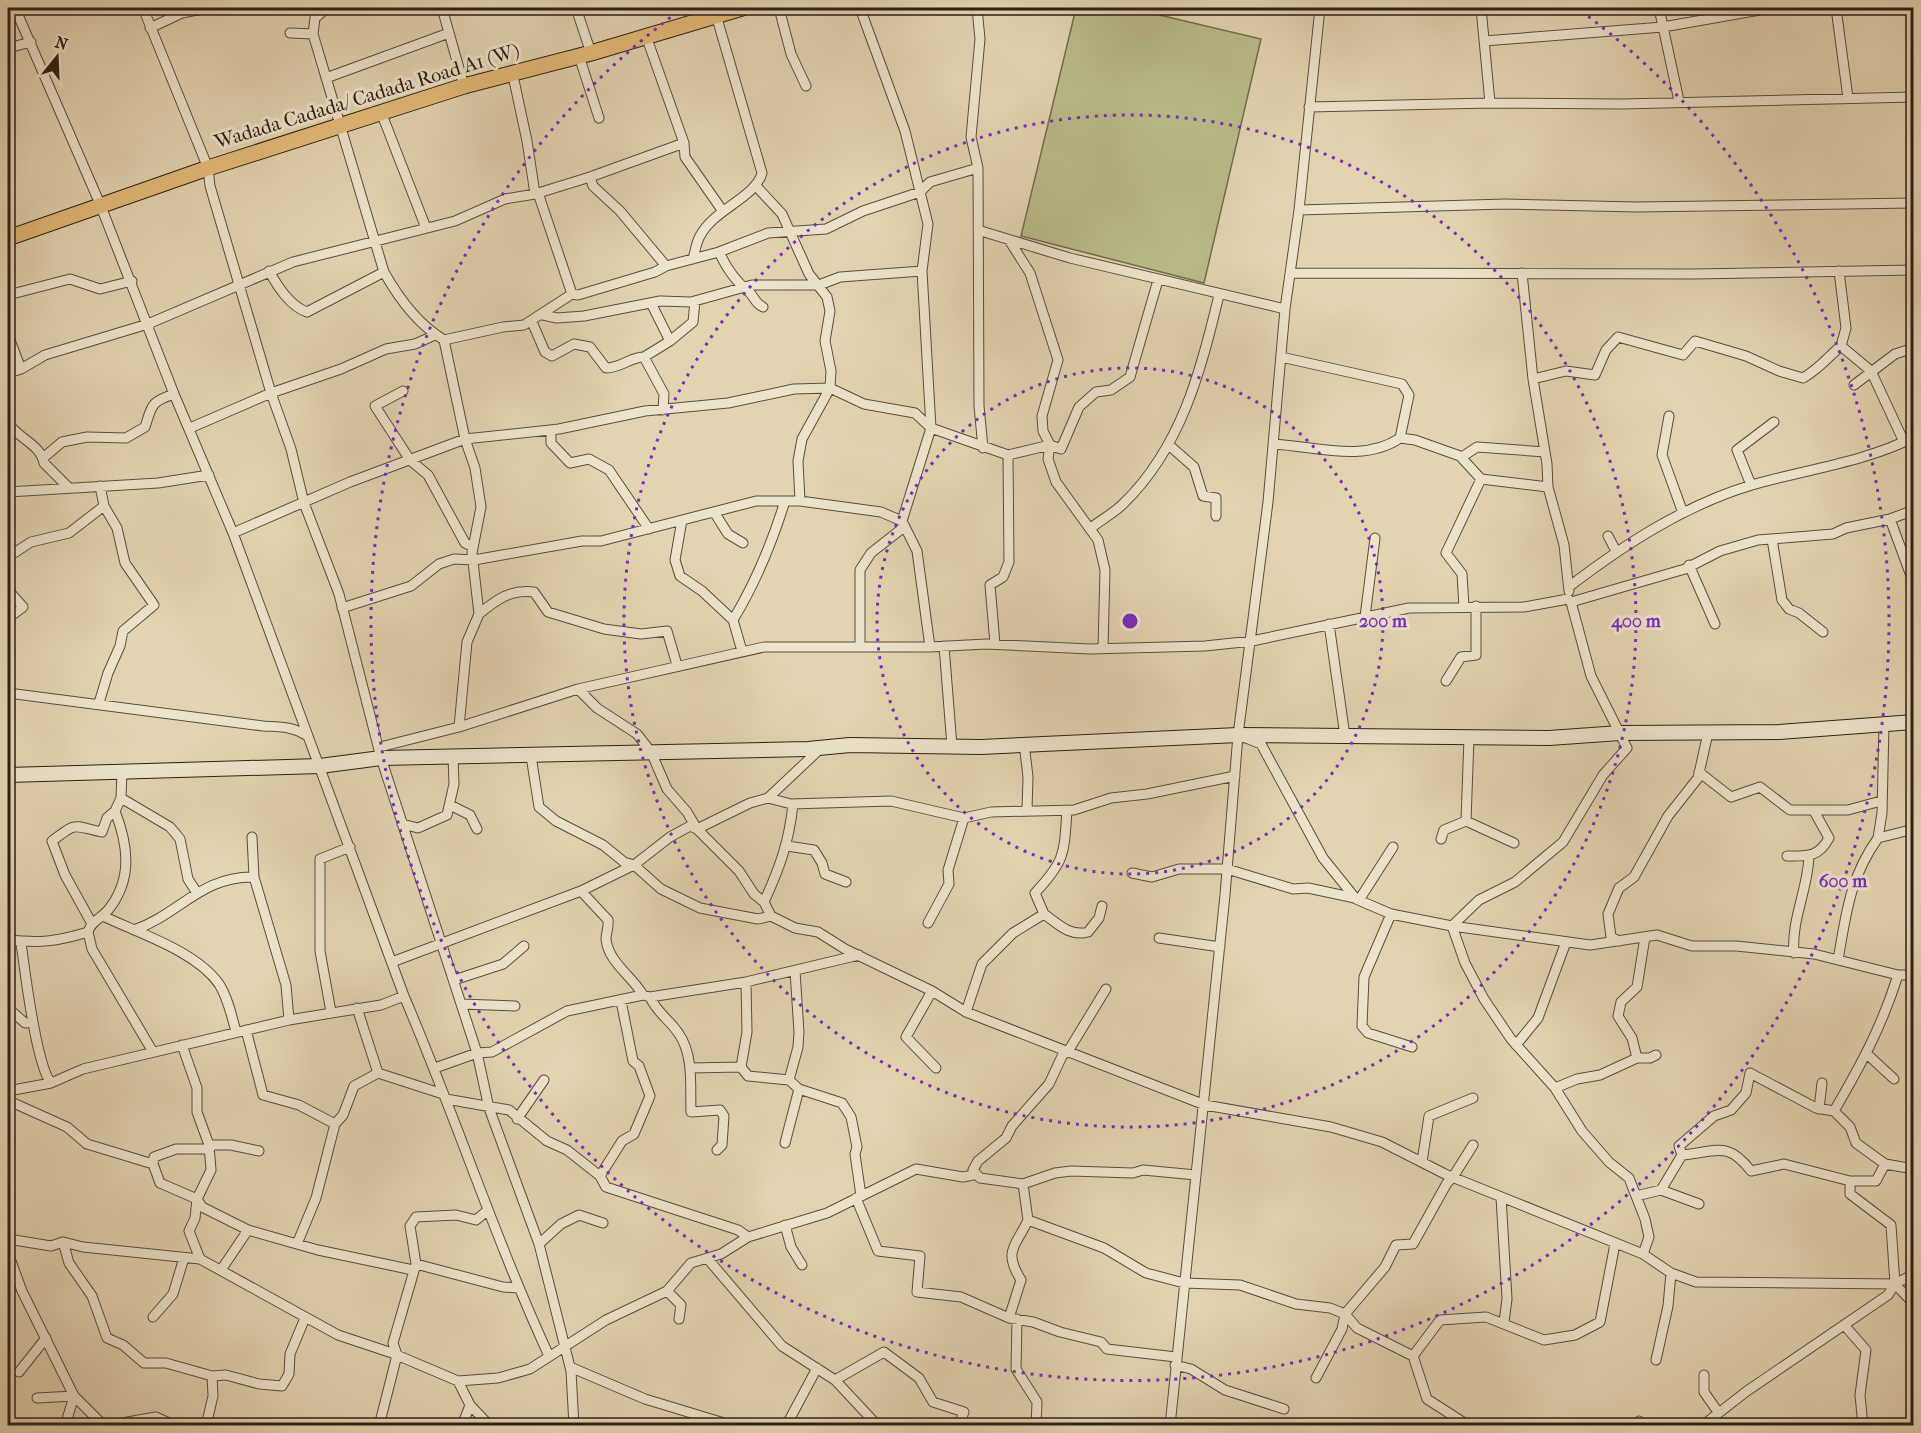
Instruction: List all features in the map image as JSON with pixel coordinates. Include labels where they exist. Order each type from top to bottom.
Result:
[{"type":"main road","name":"Wadada Cadada/ Cadada Road A1 (W)","points":[[8,238],[100,204],[338,125],[512,72],[585,55],[711,13],[742,8]]},
{"type":"street","points":[[15,8],[132,281],[174,394],[233,533],[404,996],[435,1068],[444,1097],[518,1288],[549,1356]]},
{"type":"street","points":[[143,8],[208,168],[210,186],[271,393],[291,449],[304,503],[342,608],[402,824],[477,1053],[489,1108],[540,1244],[570,1367],[574,1425]]},
{"type":"street","points":[[150,28],[185,10],[207,8]]},
{"type":"street","points":[[327,8],[315,18],[313,34],[338,125],[384,272],[395,292],[435,334],[444,340],[465,439],[476,468],[481,507],[474,547],[478,614],[467,642],[459,727]]},
{"type":"street","points":[[442,8],[464,86]]},
{"type":"street","points":[[576,8],[599,118]]},
{"type":"street","points":[[779,8],[792,54],[807,86]]},
{"type":"street","points":[[860,8],[905,132],[928,224],[922,271],[931,428],[903,524],[871,553],[860,570],[860,647]]},
{"type":"street","points":[[977,8],[980,39],[971,137],[978,168],[981,231],[979,406],[983,448]]},
{"type":"street","points":[[1170,1425],[1175,1361],[1205,1105],[1238,735],[1252,641],[1285,309],[1299,210],[1320,8]]},
{"type":"street","points":[[1481,8],[1490,103]]},
{"type":"street","points":[[1659,8],[1679,101]]},
{"type":"street","points":[[1484,40],[1663,27],[1771,8]]},
{"type":"street","points":[[1836,8],[1848,98]]},
{"type":"street","points":[[693,259],[700,236],[723,210],[756,186],[762,170],[750,137],[750,125],[711,13]]},
{"type":"street","points":[[290,33],[313,34]]},
{"type":"street","points":[[326,78],[449,33]]},
{"type":"street","points":[[646,36],[684,143],[686,157],[723,210]]},
{"type":"street","points":[[8,48],[31,42]]},
{"type":"street","points":[[512,72],[536,193],[572,294]]},
{"type":"street","points":[[1309,107],[1914,97]]},
{"type":"street","points":[[381,112],[426,228]]},
{"type":"street","points":[[8,373],[21,369],[45,355],[148,324],[241,286],[269,271],[374,239],[455,221],[505,199],[536,193],[590,177],[684,143]]},
{"type":"street","points":[[444,340],[532,322],[572,294],[578,295],[655,272],[666,266],[718,252],[768,233],[789,231],[803,233],[826,229],[863,211],[920,192],[930,182],[978,168]]},
{"type":"street","points":[[590,177],[594,186],[620,212],[666,266]]},
{"type":"street","points":[[756,186],[782,214],[808,274],[827,297],[830,312],[825,341],[831,371],[830,388],[802,439],[798,461],[800,501]]},
{"type":"street","points":[[1299,210],[1505,204],[1637,207],[1914,203]]},
{"type":"street","points":[[981,231],[1158,280],[1285,309]]},
{"type":"street","points":[[1009,240],[1030,273],[1058,360],[1042,416],[1043,431],[1050,445],[1048,459],[1056,482],[1098,540],[1105,570],[1103,648]]},
{"type":"street","points":[[718,252],[727,269],[742,288],[748,291],[756,304],[763,308]]},
{"type":"street","points":[[1291,273],[1694,274],[1914,270]]},
{"type":"street","points":[[269,271],[276,285],[297,309],[307,312],[384,272]]},
{"type":"street","points":[[543,315],[557,318],[584,316],[651,303],[695,301],[742,288],[810,283],[819,285],[840,277],[922,271]]},
{"type":"street","points":[[1533,379],[1566,371],[1594,375],[1606,350],[1618,337],[1683,356],[1695,341],[1746,356],[1779,371],[1803,378],[1820,369],[1828,357],[1841,346],[1846,328],[1839,271]]},
{"type":"street","points":[[1452,926],[1479,900],[1515,882],[1563,842],[1603,775],[1627,748],[1591,676],[1569,601],[1570,586],[1564,545],[1548,487],[1545,452],[1533,379],[1522,273]]},
{"type":"street","points":[[8,295],[70,279],[100,289],[132,281]]},
{"type":"street","points":[[233,533],[465,439],[551,430],[663,410],[728,403],[794,388],[830,388],[864,404],[915,413],[931,428],[1008,455],[1050,445],[1060,449],[1079,407],[1096,392],[1111,390],[1130,377],[1158,280]]},
{"type":"street","points":[[1090,530],[1122,505],[1170,446],[1187,408],[1219,295]]},
{"type":"street","points":[[532,322],[545,352],[552,356],[574,344],[590,347],[606,368],[617,368],[636,357],[644,357],[670,341],[693,321],[695,301]]},
{"type":"street","points":[[651,303],[670,341]]},
{"type":"street","points":[[190,428],[271,393],[341,369],[386,349],[415,344],[435,334]]},
{"type":"street","points":[[8,335],[21,369]]},
{"type":"street","points":[[1841,346],[1871,371],[1904,442]]},
{"type":"street","points":[[1854,385],[1895,354],[1914,348]]},
{"type":"street","points":[[644,357],[664,394],[663,410]]},
{"type":"street","points":[[1281,357],[1402,384],[1409,395],[1400,438]]},
{"type":"street","points":[[403,391],[375,406],[410,460],[428,475],[465,543],[474,547]]},
{"type":"street","points":[[43,458],[62,442],[87,436],[126,438],[145,428],[150,408],[154,403],[174,394]]},
{"type":"street","points":[[1670,416],[1662,455],[1683,513]]},
{"type":"street","points":[[1750,485],[1737,450],[1774,422]]},
{"type":"street","points":[[8,423],[13,432],[29,441],[43,458],[44,463],[69,488]]},
{"type":"street","points":[[551,430],[551,443],[570,463],[590,459],[609,470],[649,529]]},
{"type":"street","points":[[1570,586],[1616,551],[1683,513],[1750,485],[1904,442],[1914,437]]},
{"type":"street","points":[[1273,444],[1323,448],[1340,453],[1388,446],[1400,438],[1415,440],[1462,458],[1481,479],[1548,487]]},
{"type":"street","points":[[1170,446],[1194,467],[1203,496],[1216,498],[1215,516]]},
{"type":"street","points":[[1462,458],[1477,447],[1545,452]]},
{"type":"street","points":[[995,644],[990,585],[1003,577],[1009,562],[1008,455]]},
{"type":"street","points":[[8,492],[158,483],[209,475]]},
{"type":"street","points":[[1464,606],[1462,574],[1446,553],[1481,479]]},
{"type":"street","points":[[99,703],[123,632],[154,604],[124,563],[117,528],[104,506],[100,486]]},
{"type":"street","points":[[342,608],[411,586],[439,564],[454,559],[474,560],[582,541],[600,541],[756,501],[800,501],[881,512],[903,524],[917,551],[930,647]]},
{"type":"street","points":[[733,620],[750,593],[768,551],[785,501]]},
{"type":"street","points":[[8,557],[31,542],[69,533],[104,506]]},
{"type":"street","points":[[8,775],[320,766],[381,753],[579,689],[764,647],[930,647],[995,644],[1103,648],[1252,641],[1409,608],[1524,607],[1569,601],[1685,569],[1720,551],[1772,539],[1833,534],[1846,528],[1890,519],[1914,510]]},
{"type":"street","points":[[714,512],[728,534],[743,543]]},
{"type":"street","points":[[1890,519],[1914,584]]},
{"type":"street","points":[[682,520],[675,560],[680,576],[702,591],[733,620],[742,651]]},
{"type":"street","points":[[1608,536],[1616,551]]},
{"type":"street","points":[[1365,617],[1375,538]]},
{"type":"street","points":[[1772,539],[1782,600],[1789,609],[1799,613],[1823,632]]},
{"type":"street","points":[[1689,565],[1715,624]]},
{"type":"street","points":[[8,590],[23,607],[8,618]]},
{"type":"street","points":[[478,614],[500,597],[521,590],[534,592],[548,612],[604,629],[641,634],[667,631],[677,665]]},
{"type":"street","points":[[1446,681],[1461,657],[1476,655],[1476,606]]},
{"type":"street","points":[[1329,624],[1345,736]]},
{"type":"street","points":[[944,646],[952,747]]},
{"type":"street","points":[[579,689],[597,708],[637,734],[651,752],[667,789],[687,812],[697,829],[724,855],[764,902],[771,916]]},
{"type":"street","points":[[8,693],[99,703],[136,711],[297,729],[306,735]]},
{"type":"street","points":[[381,753],[453,757],[531,756],[821,748],[850,745],[952,747],[1238,735],[1550,738],[1620,733],[1779,732],[1914,722]]},
{"type":"street","points":[[1838,960],[1851,888],[1865,855],[1878,838],[1882,813],[1884,724]]},
{"type":"street","points":[[1619,941],[1611,937],[1608,914],[1620,888],[1634,877],[1668,816],[1698,778],[1708,733]]},
{"type":"street","points":[[1238,735],[1261,744],[1323,858],[1357,899]]},
{"type":"street","points":[[1466,821],[1469,738]]},
{"type":"street","points":[[1024,743],[1028,777],[1026,810]]},
{"type":"street","points":[[392,962],[582,891],[634,865],[670,837],[690,826],[697,829],[750,803],[768,798],[821,748]]},
{"type":"street","points":[[531,756],[539,807],[556,821],[603,845],[624,862],[634,865],[661,889],[700,908],[758,919],[771,916],[795,927],[818,932],[844,949],[932,991],[966,1012],[1205,1105],[1330,1127],[1382,1142],[1453,1177],[1643,1254],[1671,1273],[1696,1282],[1895,1284],[1914,1274]]},
{"type":"street","points":[[402,824],[418,828],[447,815],[454,784],[453,757]]},
{"type":"street","points":[[122,771],[121,798],[115,811],[107,818],[102,832],[78,824],[71,826],[52,841],[65,875],[91,922],[88,932],[92,949],[153,1052]]},
{"type":"street","points":[[1699,772],[1731,797],[1760,788],[1790,810],[1848,810],[1881,801]]},
{"type":"street","points":[[768,798],[793,804],[891,801],[964,818],[991,812],[1067,810],[1111,798],[1235,776]]},
{"type":"street","points":[[121,798],[170,827],[180,839],[188,879],[197,893]]},
{"type":"street","points":[[764,902],[780,868],[787,846],[793,804]]},
{"type":"street","points":[[450,806],[470,816],[477,830]]},
{"type":"street","points":[[1067,810],[1064,848],[1057,870],[1035,893],[1044,914],[1064,929],[1078,935],[1088,932],[1099,918],[1102,906]]},
{"type":"street","points":[[91,922],[103,916],[124,882],[124,831],[115,811]]},
{"type":"street","points":[[1787,856],[1809,856],[1822,850],[1829,838],[1814,811]]},
{"type":"street","points":[[928,923],[949,884],[948,870],[964,818]]},
{"type":"street","points":[[1441,839],[1443,830],[1466,821],[1514,843]]},
{"type":"street","points":[[1878,838],[1914,830]]},
{"type":"street","points":[[252,837],[254,876],[286,985],[289,1020]]},
{"type":"street","points":[[331,1012],[320,951],[320,859],[350,846]]},
{"type":"street","points":[[787,846],[814,850],[822,863],[825,874],[846,882]]},
{"type":"street","points":[[1357,899],[1394,847]]},
{"type":"street","points":[[1794,953],[1793,937],[1808,878],[1809,856]]},
{"type":"street","points":[[1132,873],[1152,877],[1179,869],[1227,869],[1293,889],[1308,888],[1357,899],[1390,914],[1452,926],[1590,945],[1658,935],[1692,946],[1736,946],[1814,954],[1898,975],[1914,975]]},
{"type":"street","points":[[134,930],[151,924],[222,879],[254,876]]},
{"type":"street","points":[[582,891],[608,920],[606,940],[621,970],[677,1031],[686,1045],[690,1068],[691,1112],[720,1110],[724,1116],[724,1138],[717,1150]]},
{"type":"street","points":[[966,1012],[982,964],[1013,933],[1044,914]]},
{"type":"street","points":[[1390,914],[1364,977],[1362,1026],[1368,1033],[1412,1047]]},
{"type":"street","points":[[103,916],[187,956],[209,972],[220,986],[241,1031],[259,1087],[264,1095],[299,1105],[335,1124]]},
{"type":"street","points":[[1452,926],[1465,963],[1484,999],[1516,1045],[1555,1088],[1582,1131],[1610,1162],[1629,1178],[1645,1219],[1649,1238],[1643,1254]]},
{"type":"street","points":[[8,940],[21,943],[47,943],[88,932]]},
{"type":"street","points":[[1638,1058],[1632,1038],[1618,1016],[1621,1002],[1637,987],[1645,937]]},
{"type":"street","points":[[1159,938],[1220,947]]},
{"type":"street","points":[[1516,1045],[1538,1018],[1566,942]]},
{"type":"street","points":[[21,943],[33,1022],[45,1074],[51,1083]]},
{"type":"street","points":[[454,980],[503,964],[524,946]]},
{"type":"street","points":[[435,1068],[477,1053],[492,1052],[567,1011],[646,996],[746,982],[860,955]]},
{"type":"street","points":[[789,1080],[798,1047],[799,1032],[795,971]]},
{"type":"street","points":[[1834,1110],[1867,1054],[1883,1021],[1898,975]]},
{"type":"street","points":[[746,982],[747,1032],[741,1067],[748,1076],[789,1080],[799,1089],[842,1103],[851,1117],[857,1147],[855,1154],[858,1197],[878,1251],[920,1256],[917,1292],[961,1297],[1013,1319],[1101,1342],[1107,1349],[1175,1361],[1225,1390],[1284,1409]]},
{"type":"street","points":[[8,1239],[51,1246],[63,1242],[83,1247],[200,1259],[339,1335],[397,1355],[458,1381],[498,1378],[530,1368],[606,1320],[667,1291],[692,1263],[721,1254],[748,1237],[827,1213],[916,1169],[963,1177],[973,1175],[978,1161],[1006,1138],[1016,1120],[1040,1097],[1065,1052],[1106,989]]},
{"type":"street","points":[[932,991],[906,1036],[936,1068]]},
{"type":"street","points":[[9,1098],[83,1069],[289,1020],[381,1005],[404,996]]},
{"type":"street","points":[[600,1176],[622,1141],[634,1134],[650,1096],[639,1066],[633,1061],[621,1001]]},
{"type":"street","points":[[461,1004],[515,1006]]},
{"type":"street","points":[[8,1008],[25,1023],[33,1022]]},
{"type":"street","points":[[357,1008],[378,1073]]},
{"type":"street","points":[[182,1045],[197,1088],[197,1112],[209,1147],[211,1170],[197,1199],[195,1218],[189,1231],[200,1259]]},
{"type":"street","points":[[1555,1088],[1577,1079],[1600,1075],[1638,1058],[1650,1058],[1656,1054]]},
{"type":"street","points":[[1867,1054],[1894,1079]]},
{"type":"street","points":[[690,1068],[741,1067]]},
{"type":"street","points":[[297,1244],[316,1198],[335,1124],[343,1115],[354,1086],[378,1073],[444,1097],[489,1108],[509,1110],[517,1119],[547,1141],[567,1150],[600,1176],[606,1187],[738,1230],[748,1237]]},
{"type":"street","points":[[1661,1191],[1682,1155],[1680,1146],[1714,1116],[1731,1110],[1746,1093],[1750,1073],[1819,1109],[1834,1110],[1850,1127],[1856,1143],[1885,1164],[1914,1169]]},
{"type":"street","points":[[517,1119],[544,1080]]},
{"type":"street","points":[[1819,1109],[1822,1083]]},
{"type":"street","points":[[785,1143],[799,1089]]},
{"type":"street","points":[[9,1098],[67,1127],[87,1144],[153,1164]]},
{"type":"street","points":[[1422,1162],[1429,1116],[1473,1098]]},
{"type":"street","points":[[259,1151],[231,1144],[176,1149],[154,1157],[153,1164],[160,1183],[197,1199],[202,1207],[248,1230],[403,1270],[415,1267],[503,1287],[518,1288]]},
{"type":"street","points":[[1316,1378],[1342,1329],[1345,1314],[1380,1273],[1396,1245],[1413,1244],[1447,1182],[1453,1177],[1473,1145]]},
{"type":"street","points":[[1682,1155],[1718,1148],[1740,1157],[1751,1171],[1784,1164],[1850,1181],[1876,1181],[1885,1164]]},
{"type":"street","points":[[973,1170],[980,1178],[1023,1184],[1055,1173],[1071,1171],[1133,1173],[1143,1170],[1196,1174]]},
{"type":"street","points":[[1702,1425],[1807,1349],[1845,1326],[1888,1295],[1895,1284],[1891,1225],[1850,1194],[1850,1181]]},
{"type":"street","points":[[1023,1184],[1028,1220],[1012,1246],[1015,1271],[1021,1280],[1013,1319],[1016,1369],[1037,1402],[1036,1425]]},
{"type":"street","points":[[1636,1196],[1661,1191],[1699,1204]]},
{"type":"street","points":[[1502,1197],[1507,1299],[1504,1322]]},
{"type":"street","points":[[379,1425],[397,1355],[393,1343],[415,1267],[410,1226],[416,1217],[456,1215],[476,1220],[488,1210]]},
{"type":"street","points":[[540,1244],[561,1224],[579,1215],[603,1223]]},
{"type":"street","points":[[1028,1220],[1104,1248],[1146,1274],[1184,1283],[1240,1285],[1296,1304],[1317,1304],[1345,1314],[1357,1328],[1413,1356],[1427,1399],[1469,1425]]},
{"type":"street","points":[[785,1225],[791,1247],[802,1264]]},
{"type":"street","points":[[221,1270],[248,1230]]},
{"type":"street","points":[[63,1242],[69,1263],[92,1296],[107,1338],[123,1344],[144,1363],[166,1363],[212,1376],[226,1375],[259,1384],[282,1386],[289,1374],[290,1354],[305,1318]]},
{"type":"street","points":[[1413,1356],[1440,1320],[1486,1317],[1504,1322],[1544,1340],[1575,1335],[1600,1322],[1615,1244]]},
{"type":"street","points":[[8,1253],[18,1281],[74,1396],[105,1425],[156,1417],[176,1425]]},
{"type":"street","points":[[153,1317],[173,1294],[184,1257]]},
{"type":"street","points":[[707,1258],[782,1346],[835,1380],[878,1425]]},
{"type":"street","points":[[1656,1360],[1668,1306],[1671,1273]]},
{"type":"street","points":[[8,1283],[18,1281]]},
{"type":"street","points":[[1895,1284],[1914,1304]]},
{"type":"street","points":[[667,1291],[681,1305],[679,1319]]},
{"type":"street","points":[[1845,1326],[1866,1350],[1860,1395],[1863,1425]]},
{"type":"street","points":[[19,1372],[46,1338]]},
{"type":"street","points":[[835,1380],[884,1352],[919,1378],[933,1402],[963,1412],[959,1425]]},
{"type":"street","points":[[570,1367],[645,1399],[734,1425]]},
{"type":"street","points":[[786,1425],[817,1368]]},
{"type":"street","points":[[1704,1375],[1704,1392],[1718,1412]]},
{"type":"street","points":[[206,1425],[213,1396],[212,1376]]},
{"type":"street","points":[[458,1381],[470,1405],[490,1425]]},
{"type":"street","points":[[37,1398],[74,1396]]},
{"type":"street","points":[[65,1425],[74,1396]]},
{"type":"street","points":[[462,1425],[470,1405]]},
{"type":"green space","points":[[1076,8],[1130,8],[1261,39],[1204,283],[1021,236]]}]
